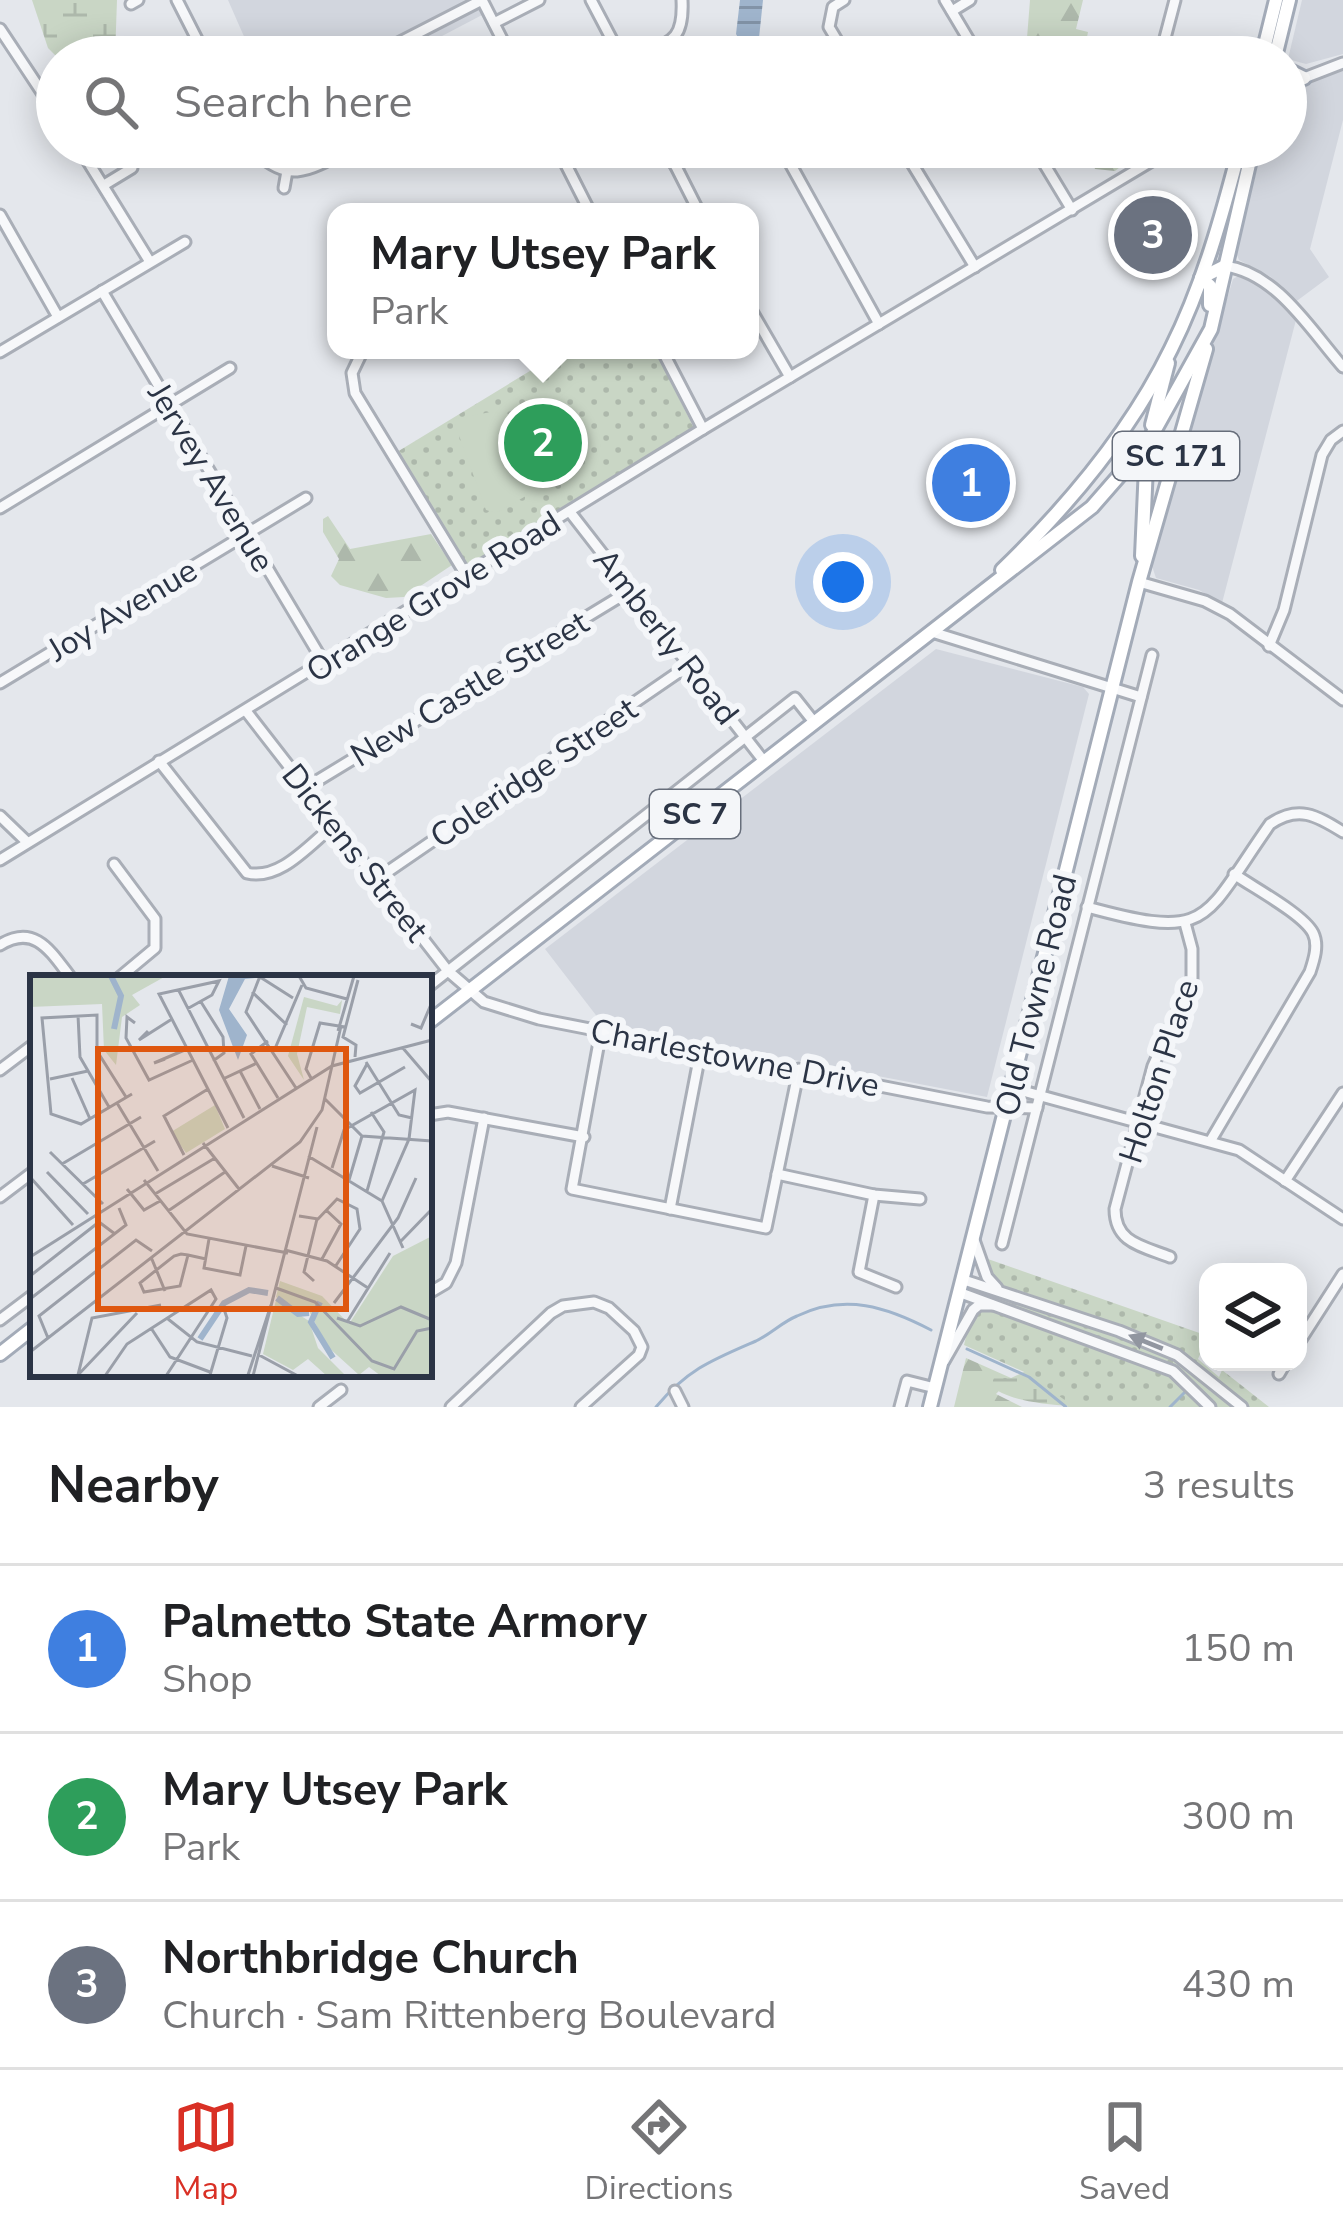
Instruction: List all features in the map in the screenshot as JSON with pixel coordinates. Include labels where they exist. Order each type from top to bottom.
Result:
[{"type":"main road","points":[[1267,36],[1276,0]]},
{"type":"main road","points":[[1281,36],[1288,0]]},
{"type":"main road","name":"SC 7","points":[[963,609],[1091,472],[1171,350],[1201,278],[1234,168]]},
{"type":"main road","name":"SC 7","points":[[432,1020],[1067,529],[1147,444],[1210,329],[1248,168]]},
{"type":"main road","points":[[1210,329],[1210,286],[1201,278],[1226,266],[1220,248],[1221,219]]},
{"type":"main road","name":"Old Towne Road","points":[[930,1407],[1138,582],[1210,329]]},
{"type":"main road","name":"Old Towne Road","points":[[1138,582],[1147,444],[1171,350]]},
{"type":"main road","points":[[1067,529],[1094,496],[1096,482],[1091,472]]},
{"type":"main road","points":[[0,1354],[30,1330]]},
{"type":"street","points":[[177,0],[195,36]]},
{"type":"street","points":[[412,36],[482,0],[500,36]]},
{"type":"street","points":[[494,23],[539,0]]},
{"type":"street","points":[[591,0],[610,36]]},
{"type":"street","points":[[677,36],[683,25],[682,0]]},
{"type":"street","points":[[834,36],[829,27],[833,7],[844,0]]},
{"type":"street","points":[[945,0],[967,36]]},
{"type":"street","points":[[952,11],[970,0]]},
{"type":"street","points":[[1166,36],[1175,0]]},
{"type":"street","points":[[0,29],[36,83]]},
{"type":"street","points":[[1307,78],[1343,63]]},
{"type":"street","points":[[93,168],[150,262]]},
{"type":"street","points":[[104,185],[132,168]]},
{"type":"street","points":[[273,168],[315,168]]},
{"type":"street","points":[[568,168],[585,203]]},
{"type":"street","points":[[677,168],[694,203]]},
{"type":"street","points":[[793,168],[879,324]]},
{"type":"street","points":[[915,168],[975,267]]},
{"type":"street","points":[[1047,168],[1072,210]]},
{"type":"street","name":"Orange Grove Road","points":[[0,860],[1139,168]]},
{"type":"street","points":[[284,188],[287,171]]},
{"type":"street","points":[[0,215],[58,317]]},
{"type":"street","points":[[0,352],[184,242]]},
{"type":"street","points":[[1226,266],[1250,271],[1275,290],[1343,368]]},
{"type":"street","name":"Jervey Avenue","points":[[102,291],[324,663]]},
{"type":"street","points":[[759,324],[790,377]]},
{"type":"street","points":[[359,359],[352,373],[356,393],[466,575]]},
{"type":"street","points":[[667,359],[703,429]]},
{"type":"street","points":[[0,508],[230,368]]},
{"type":"street","points":[[1269,646],[1284,610],[1322,455],[1330,440],[1343,431]]},
{"type":"street","name":"Joy Avenue","points":[[0,683],[307,499]]},
{"type":"street","name":"Amberly Road","points":[[570,512],[763,760]]},
{"type":"street","points":[[1138,582],[1205,601],[1230,614],[1343,700]]},
{"type":"street","name":"New Castle Street","points":[[307,787],[631,590]]},
{"type":"street","points":[[932,632],[1141,697]]},
{"type":"street","points":[[1002,1244],[1152,656]]},
{"type":"street","name":"Coleridge Street","points":[[377,879],[689,665]]},
{"type":"street","points":[[432,984],[795,698],[814,722]]},
{"type":"street","name":"Dickens Street","points":[[246,711],[469,993]]},
{"type":"street","points":[[159,761],[247,873],[262,877],[277,871],[334,825]]},
{"type":"street","points":[[1088,907],[1147,923],[1185,923],[1209,911],[1270,824],[1282,816],[1306,812],[1343,832]]},
{"type":"street","points":[[0,816],[27,842]]},
{"type":"street","points":[[114,864],[158,928],[154,948],[122,975]]},
{"type":"street","points":[[1211,1140],[1310,972],[1316,950],[1313,934],[1302,921],[1234,874]]},
{"type":"street","name":"Holton Place","points":[[1170,1257],[1132,1243],[1115,1226],[1115,1210],[1154,1066],[1192,979],[1192,949],[1185,923]]},
{"type":"street","points":[[3,942],[32,936],[69,975]]},
{"type":"street","name":"Charlestowne Drive","points":[[469,993],[516,1014],[1006,1109],[1038,1102]]},
{"type":"street","points":[[602,1031],[572,1189],[766,1228],[799,1069]]},
{"type":"street","points":[[0,1070],[30,1047]]},
{"type":"street","points":[[670,1208],[701,1049]]},
{"type":"street","points":[[1012,1088],[1038,1102],[1138,1122],[1239,1150],[1343,1219]]},
{"type":"street","points":[[1286,1180],[1343,1093]]},
{"type":"street","points":[[432,1114],[448,1112],[584,1137]]},
{"type":"street","points":[[432,1291],[446,1283],[456,1263],[484,1118]]},
{"type":"street","points":[[0,1180],[4,1194],[30,1174]]},
{"type":"street","points":[[777,1174],[874,1195],[920,1199]]},
{"type":"street","points":[[874,1195],[859,1272],[896,1287]]},
{"type":"street","points":[[974,1240],[987,1277],[1002,1299],[1173,1371],[1210,1407]]},
{"type":"street","points":[[1307,1330],[1343,1274]]},
{"type":"street","points":[[963,1287],[1119,1331],[1177,1354],[1242,1407]]},
{"type":"street","points":[[0,1320],[30,1297]]},
{"type":"street","points":[[940,1366],[973,1310],[1002,1299]]},
{"type":"street","points":[[451,1407],[551,1313],[563,1306],[594,1302],[609,1307],[634,1331],[641,1342],[640,1355],[581,1407]]},
{"type":"street","points":[[900,1407],[907,1382],[935,1388]]},
{"type":"street","points":[[320,1407],[340,1390]]},
{"type":"street","points":[[675,1391],[683,1407]]},
{"type":"shaded area","points":[[228,0],[477,0],[484,14],[442,36],[244,36]]},
{"type":"shaded area","points":[[1302,0],[1343,0],[1343,54],[1307,64],[1307,36],[1293,36]]},
{"type":"shaded area","points":[[1343,69],[1343,120],[1310,249],[1329,277],[1294,303],[1271,277],[1239,260],[1235,250],[1257,168],[1307,168],[1307,84]]},
{"type":"shaded area","points":[[1238,276],[1272,292],[1296,320],[1222,603],[1199,590],[1156,578],[1152,566],[1202,381],[1233,279]]},
{"type":"shaded area","points":[[936,649],[1083,687],[1089,694],[987,1097],[602,1023],[545,949]]},
{"type":"green space","points":[[32,0],[117,0],[116,36],[44,36]]},
{"type":"green space","points":[[1030,0],[1083,0],[1076,29],[1088,32],[1087,36],[1027,36]]},
{"type":"green space","points":[[660,359],[694,428],[468,565],[397,452],[548,360]]},
{"type":"green space","points":[[491,412],[543,426],[580,465],[496,513],[486,510],[453,419]]},
{"type":"green space","points":[[328,516],[350,549],[431,534],[452,565],[404,597],[386,598],[340,585],[331,576],[339,559],[323,532],[323,519]]},
{"type":"green space","points":[[985,1258],[1199,1333],[1199,1371],[1212,1371],[1219,1377],[1223,1371],[1269,1407],[1068,1407],[1031,1375],[964,1345]]},
{"type":"green space","points":[[966,1358],[1011,1378],[996,1394],[1022,1407],[954,1407]]},
{"type":"green space","points":[[1028,1370],[1122,1407],[1032,1402],[991,1385],[994,1378],[1011,1378]]},
{"type":"water","points":[[740,0],[763,0],[759,36],[736,34]]},
{"type":"waterway","points":[[656,1407],[702,1367],[815,1309],[866,1306],[931,1330]]},
{"type":"waterway","points":[[967,1349],[1029,1377],[1066,1407]]},
{"type":"waterway","points":[[1170,1407],[1187,1390]]},
{"type":"place","name":"Northbridge Church","points":[[1153,235]]},
{"type":"place","name":"Mary Utsey Park","points":[[543,443]]},
{"type":"place","name":"Palmetto State Armory","points":[[971,483]]}]
